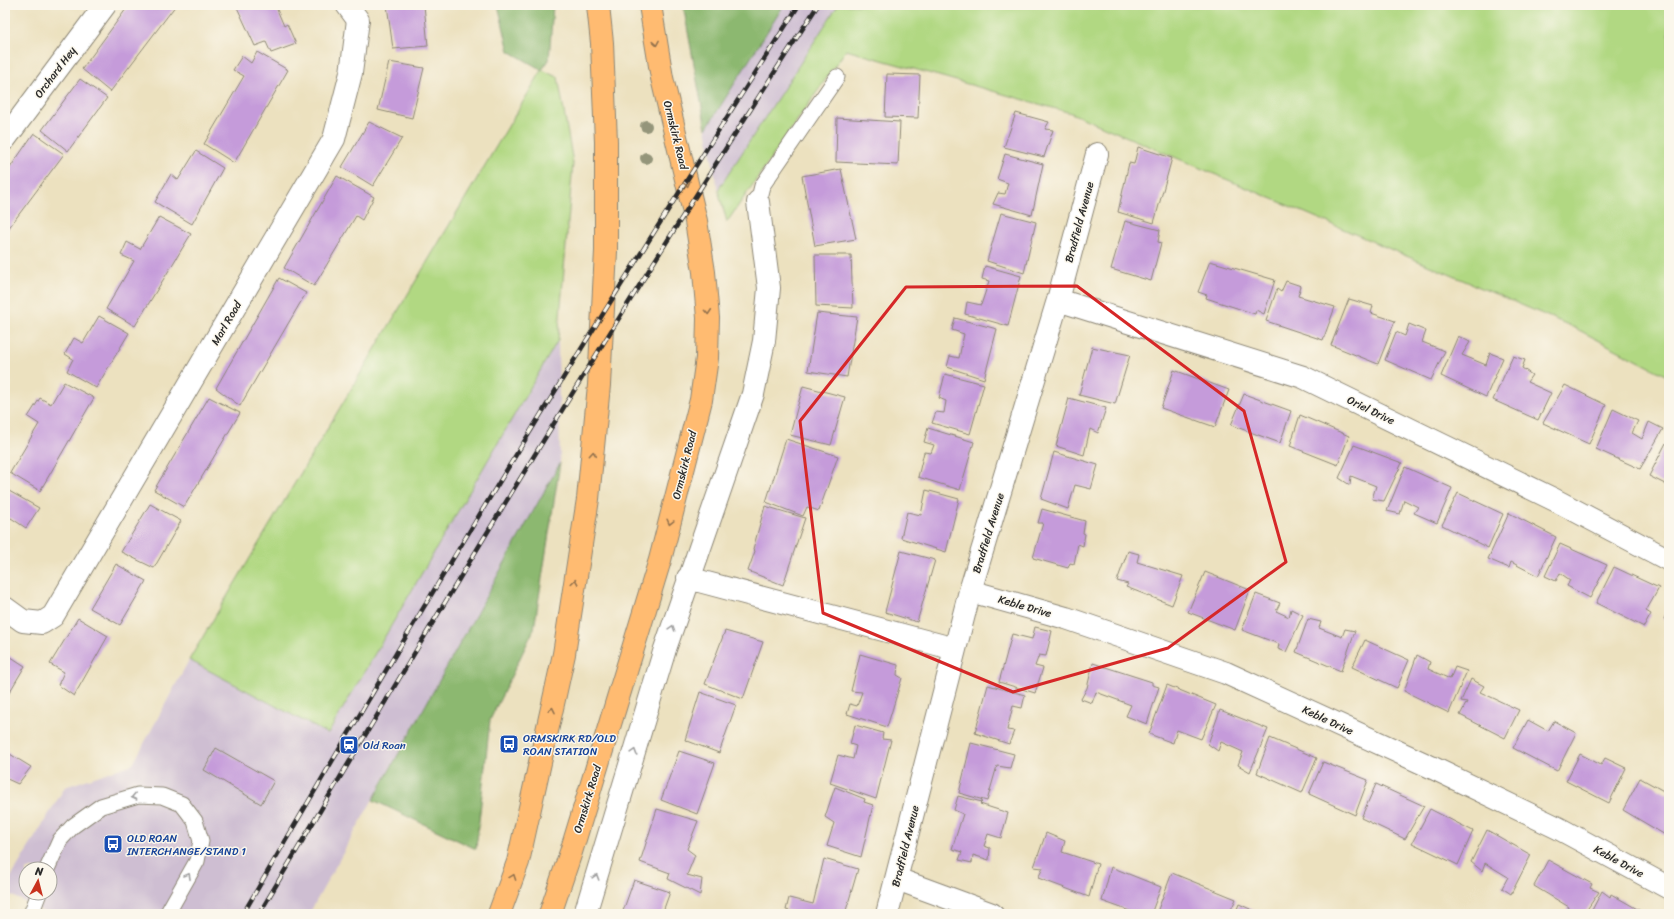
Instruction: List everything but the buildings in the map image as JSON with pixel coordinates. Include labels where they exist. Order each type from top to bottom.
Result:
[{"type":"highway","points":[[499,914],[518,862],[564,654],[588,499],[599,385],[606,251],[605,134],[602,43],[598,5]]},
{"type":"highway","name":"Ormskirk Road","points":[[550,914],[571,852],[660,560],[701,400],[707,358],[708,318],[698,228],[662,78],[650,5]]},
{"type":"street","name":"Orchard Hey","points":[[5,139],[105,5]]},
{"type":"street","name":"Marl Road","points":[[5,608],[23,621],[42,623],[53,616],[334,139],[351,73],[358,20],[347,5]]},
{"type":"street","name":"Bradfield Avenue","points":[[887,914],[970,591],[1058,300],[1097,154]]},
{"type":"street","points":[[585,914],[688,578],[753,394],[764,341],[768,288],[758,202]]},
{"type":"street","name":"Oriel Drive","points":[[1058,300],[1303,377],[1555,500],[1669,560]]},
{"type":"street","points":[[688,578],[955,649]]},
{"type":"street","name":"Keble Drive","points":[[970,591],[1066,618],[1226,673],[1431,767],[1558,828],[1669,888]]},
{"type":"street","points":[[897,879],[992,914]]},
{"type":"lane","points":[[758,202],[762,186],[837,77]]},
{"type":"lane","points":[[51,861],[60,840],[73,826],[101,806],[138,795],[162,796],[182,804],[195,821],[201,841],[196,861],[167,914]]},
{"type":"lane","points":[[31,914],[36,901]]},
{"type":"highlighted area","points":[[1077,286],[1244,411],[1286,562],[1168,648],[1013,692],[823,613],[800,421],[906,287]]},
{"type":"shaded area","points":[[784,5],[838,5],[718,190],[706,129]]},
{"type":"shaded area","points":[[558,340],[560,463],[309,914],[48,914],[23,901],[58,901],[58,861],[21,861],[65,787],[133,764],[189,660],[329,733]]},
{"type":"shaded area","points":[[18,865],[18,899],[5,892],[5,887]]},
{"type":"green space","points":[[498,5],[553,5],[549,60],[542,70],[509,51]]},
{"type":"green space","points":[[683,5],[784,5],[706,129]]},
{"type":"green space","points":[[838,5],[1669,5],[1669,377],[1573,327],[1071,113],[846,50],[727,222],[718,190]]},
{"type":"green space","points":[[542,70],[558,77],[573,163],[558,340],[328,734],[189,660]]},
{"type":"green space","points":[[560,463],[534,629],[490,720],[476,849],[373,800]]},
{"type":"railway","points":[[243,914],[378,684],[515,456],[656,229],[799,5]]},
{"type":"railway","points":[[259,914],[464,570],[534,456],[674,230],[818,5]]},
{"type":"place","name":"ORMSKIRK RD/OLD ROAN STATION","points":[[509,744]]},
{"type":"place","name":"Old Roan","points":[[349,745]]},
{"type":"place","name":"OLD ROAN INTERCHANGE/STAND 1","points":[[113,844]]}]
